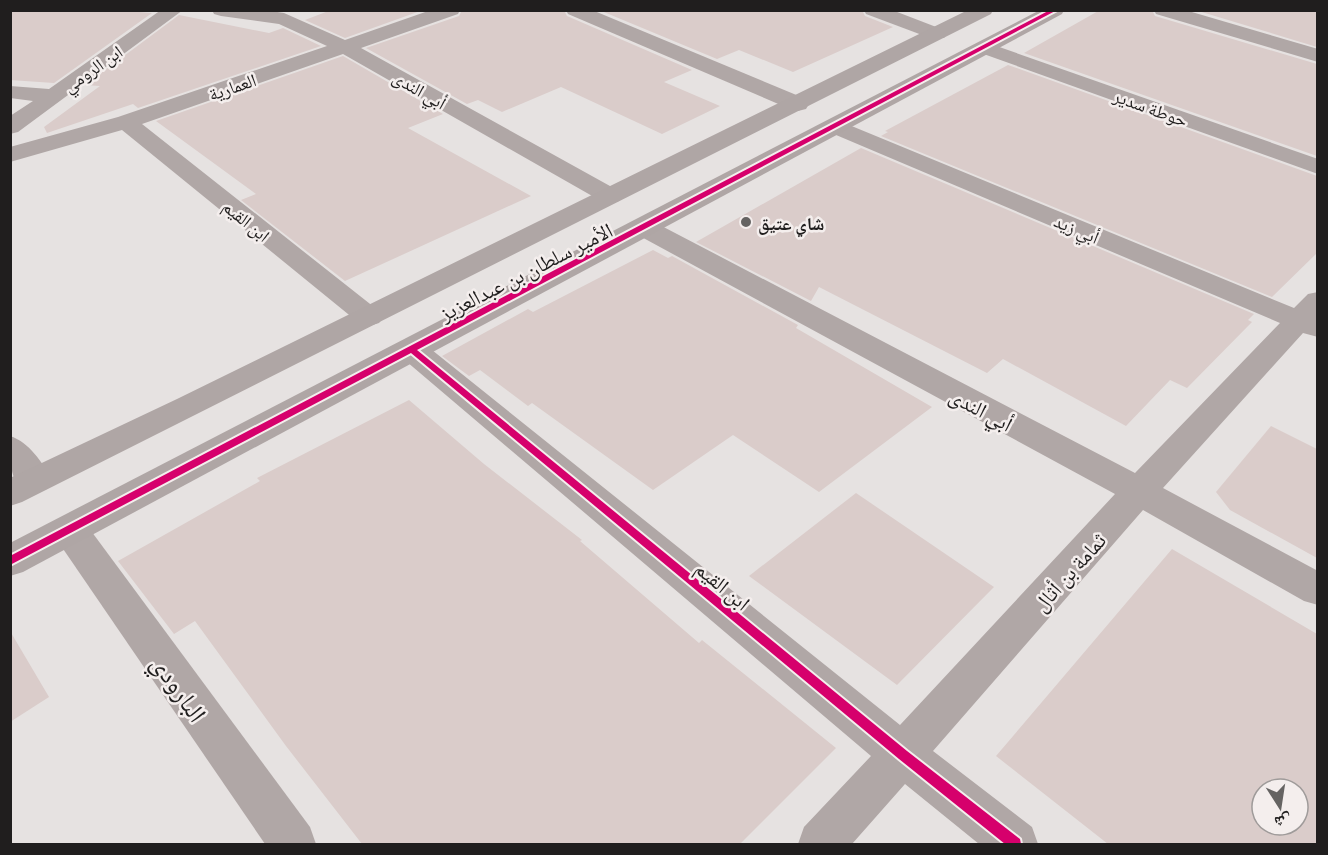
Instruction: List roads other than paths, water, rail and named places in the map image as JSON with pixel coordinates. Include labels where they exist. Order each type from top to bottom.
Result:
[{"type":"street","name":"ابن الرومي","points":[[10,127],[174,10]]},
{"type":"street","name":"أبي الندى","points":[[220,10],[293,15],[347,48],[610,196]]},
{"type":"street","name":"العمارية","points":[[10,155],[126,122],[347,48],[451,10]]},
{"type":"street","points":[[575,10],[798,104]]},
{"type":"street","points":[[873,10],[937,34]]},
{"type":"street","name":"الأمير سلطان بن عبدالعزيز","points":[[23,486],[369,317],[984,10]]},
{"type":"street","name":"الأمير سلطان بن عبدالعزيز","points":[[10,561],[837,127],[1055,10]]},
{"type":"street","points":[[1163,10],[1317,56]]},
{"type":"street","name":"حوطة سدير","points":[[986,48],[1317,167]]},
{"type":"street","points":[[10,92],[52,96]]},
{"type":"street","name":"ابن القيم","points":[[126,122],[369,317]]},
{"type":"street","name":"أبي زيد","points":[[837,127],[1311,316]]},
{"type":"street","name":"أبي الندى","points":[[645,228],[1139,491],[1317,590]]},
{"type":"street","name":"ثمامة بن أثال","points":[[821,844],[1139,491],[1311,316]]},
{"type":"street","name":"ابن القيم","points":[[411,349],[903,755],[1015,844]]},
{"type":"street","points":[[10,448],[23,486]]},
{"type":"street","name":"البارودي","points":[[70,530],[293,844]]},
{"type":"place","name":"شاي عتيق","points":[[746,222]]}]
